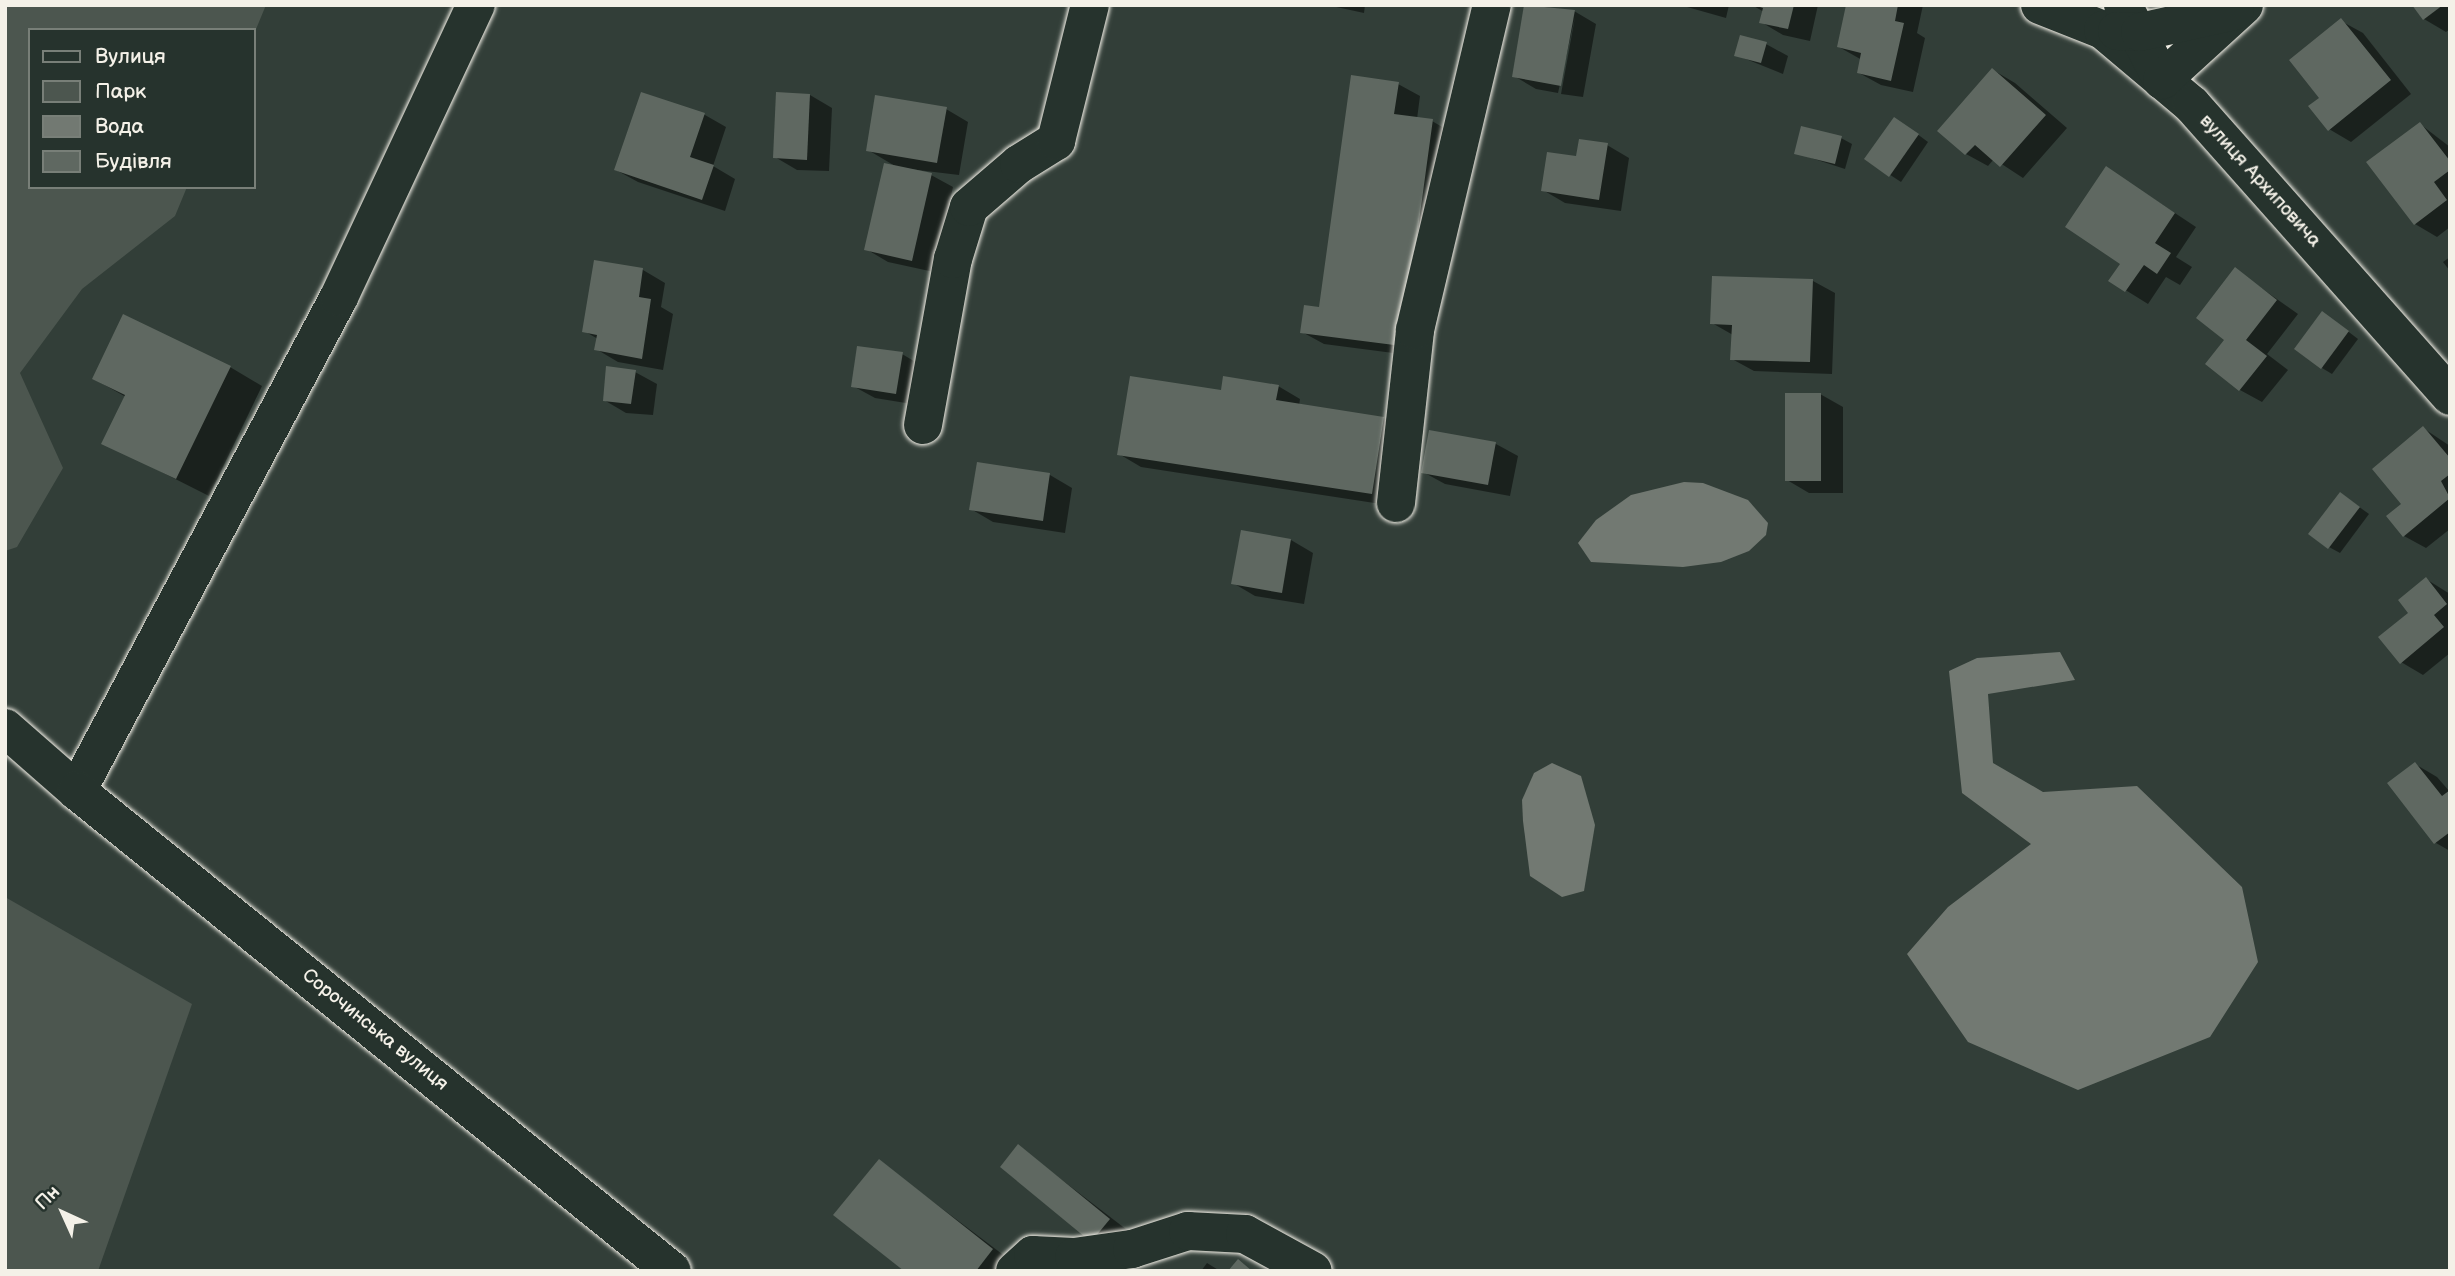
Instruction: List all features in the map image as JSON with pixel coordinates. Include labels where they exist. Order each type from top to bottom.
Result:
[{"type":"street","points":[[77,791],[339,297],[476,5]]},
{"type":"street","points":[[923,425],[953,259],[968,207],[1019,164],[1056,141],[1090,5]]},
{"type":"street","points":[[1396,503],[1415,330],[1456,142],[1492,5]]},
{"type":"street","name":"вулиця Архиповича","points":[[2040,5],[2122,22],[2162,80],[2192,105],[2450,396]]},
{"type":"street","points":[[2122,22],[2240,8]]},
{"type":"street","points":[[2162,80],[2240,8]]},
{"type":"street","name":"Сорочинська вулиця","points":[[5,728],[77,791],[652,1265]]},
{"type":"street","points":[[1015,1271],[1033,1255],[1074,1257],[1132,1249],[1188,1231],[1245,1234],[1312,1271]]},
{"type":"green space","points":[[5,5],[266,5],[256,29],[28,28],[28,189],[186,189],[175,216],[82,289],[20,373],[63,468],[17,547],[5,551]]},
{"type":"green space","points":[[5,897],[192,1004],[98,1271],[5,1271]]},
{"type":"water","points":[[1684,482],[1703,483],[1748,500],[1768,523],[1766,535],[1749,551],[1721,562],[1683,567],[1591,562],[1578,543],[1596,520],[1631,495]]},
{"type":"water","points":[[2060,652],[2075,680],[1988,694],[1993,763],[2043,792],[2137,786],[2242,887],[2258,962],[2210,1037],[2078,1090],[1968,1042],[1907,954],[1948,907],[2031,844],[1962,793],[1949,671],[1977,658]]},
{"type":"water","points":[[1552,763],[1581,776],[1595,825],[1584,891],[1562,897],[1530,876],[1523,821],[1522,800],[1534,773]]},
{"type":"building","points":[[1524,5],[1575,10],[1561,86],[1512,77]]},
{"type":"building","points":[[1754,5],[1794,5],[1788,29],[1759,23],[1763,8]]},
{"type":"building","points":[[1846,5],[1898,5],[1895,21],[1904,23],[1891,81],[1857,73],[1861,53],[1837,47]]},
{"type":"building","points":[[2412,5],[2443,5],[2423,20]]},
{"type":"building","points":[[2341,18],[2391,80],[2328,131],[2308,106],[2319,98],[2289,60]]},
{"type":"building","points":[[1740,35],[1767,42],[1761,63],[1734,56]]},
{"type":"building","points":[[1992,68],[2046,115],[2000,167],[1975,145],[1965,155],[1937,131]]},
{"type":"building","points":[[1351,75],[1399,82],[1394,114],[1433,119],[1402,346],[1300,333],[1304,305],[1319,307]]},
{"type":"building","points":[[641,92],[705,113],[690,157],[714,165],[702,200],[614,170]]},
{"type":"building","points":[[776,92],[810,94],[807,160],[773,158]]},
{"type":"building","points":[[875,95],[947,107],[937,163],[866,151]]},
{"type":"building","points":[[1894,117],[1919,134],[1889,177],[1864,159]]},
{"type":"building","points":[[2420,122],[2450,161],[2450,170],[2434,182],[2447,200],[2414,225],[2366,162]]},
{"type":"building","points":[[1801,126],[1842,136],[1835,164],[1794,154]]},
{"type":"building","points":[[1579,139],[1608,143],[1599,200],[1541,191],[1547,152],[1576,156]]},
{"type":"building","points":[[884,163],[932,173],[912,261],[864,250]]},
{"type":"building","points":[[2106,166],[2175,213],[2155,243],[2171,253],[2157,274],[2144,265],[2125,292],[2108,281],[2120,264],[2065,227]]},
{"type":"building","points":[[594,260],[643,268],[639,297],[651,299],[642,359],[594,350],[597,335],[582,332]]},
{"type":"building","points":[[2235,267],[2277,300],[2246,340],[2267,356],[2239,391],[2205,364],[2224,340],[2196,318]]},
{"type":"building","points":[[1712,276],[1813,279],[1810,362],[1730,360],[1732,325],[1710,324]]},
{"type":"building","points":[[2322,311],[2349,331],[2321,369],[2294,349]]},
{"type":"building","points":[[123,314],[231,366],[176,479],[101,444],[125,395],[92,379]]},
{"type":"building","points":[[857,346],[903,352],[896,394],[851,387]]},
{"type":"building","points":[[606,366],[636,370],[631,404],[603,401]]},
{"type":"building","points":[[1130,376],[1221,390],[1223,376],[1279,385],[1276,400],[1384,417],[1372,494],[1117,455]]},
{"type":"building","points":[[1785,393],[1821,393],[1821,481],[1785,481]]},
{"type":"building","points":[[2423,426],[2450,458],[2450,474],[2441,481],[2450,498],[2403,537],[2386,516],[2401,504],[2372,469]]},
{"type":"building","points":[[1429,430],[1496,442],[1488,485],[1421,473]]},
{"type":"building","points":[[977,462],[1050,473],[1043,521],[969,510]]},
{"type":"building","points":[[2340,492],[2360,507],[2328,549],[2308,534]]},
{"type":"building","points":[[1241,530],[1291,539],[1282,593],[1231,584]]},
{"type":"building","points":[[2426,577],[2447,604],[2434,615],[2444,627],[2400,664],[2378,637],[2408,613],[2398,600]]},
{"type":"building","points":[[2415,762],[2442,796],[2450,790],[2450,832],[2434,844],[2387,783]]},
{"type":"building","points":[[1018,1144],[1110,1219],[1091,1242],[1000,1167]]},
{"type":"building","points":[[879,1159],[993,1249],[976,1271],[904,1271],[833,1215]]},
{"type":"building","points":[[1238,1259],[1252,1271],[1228,1271]]}]
